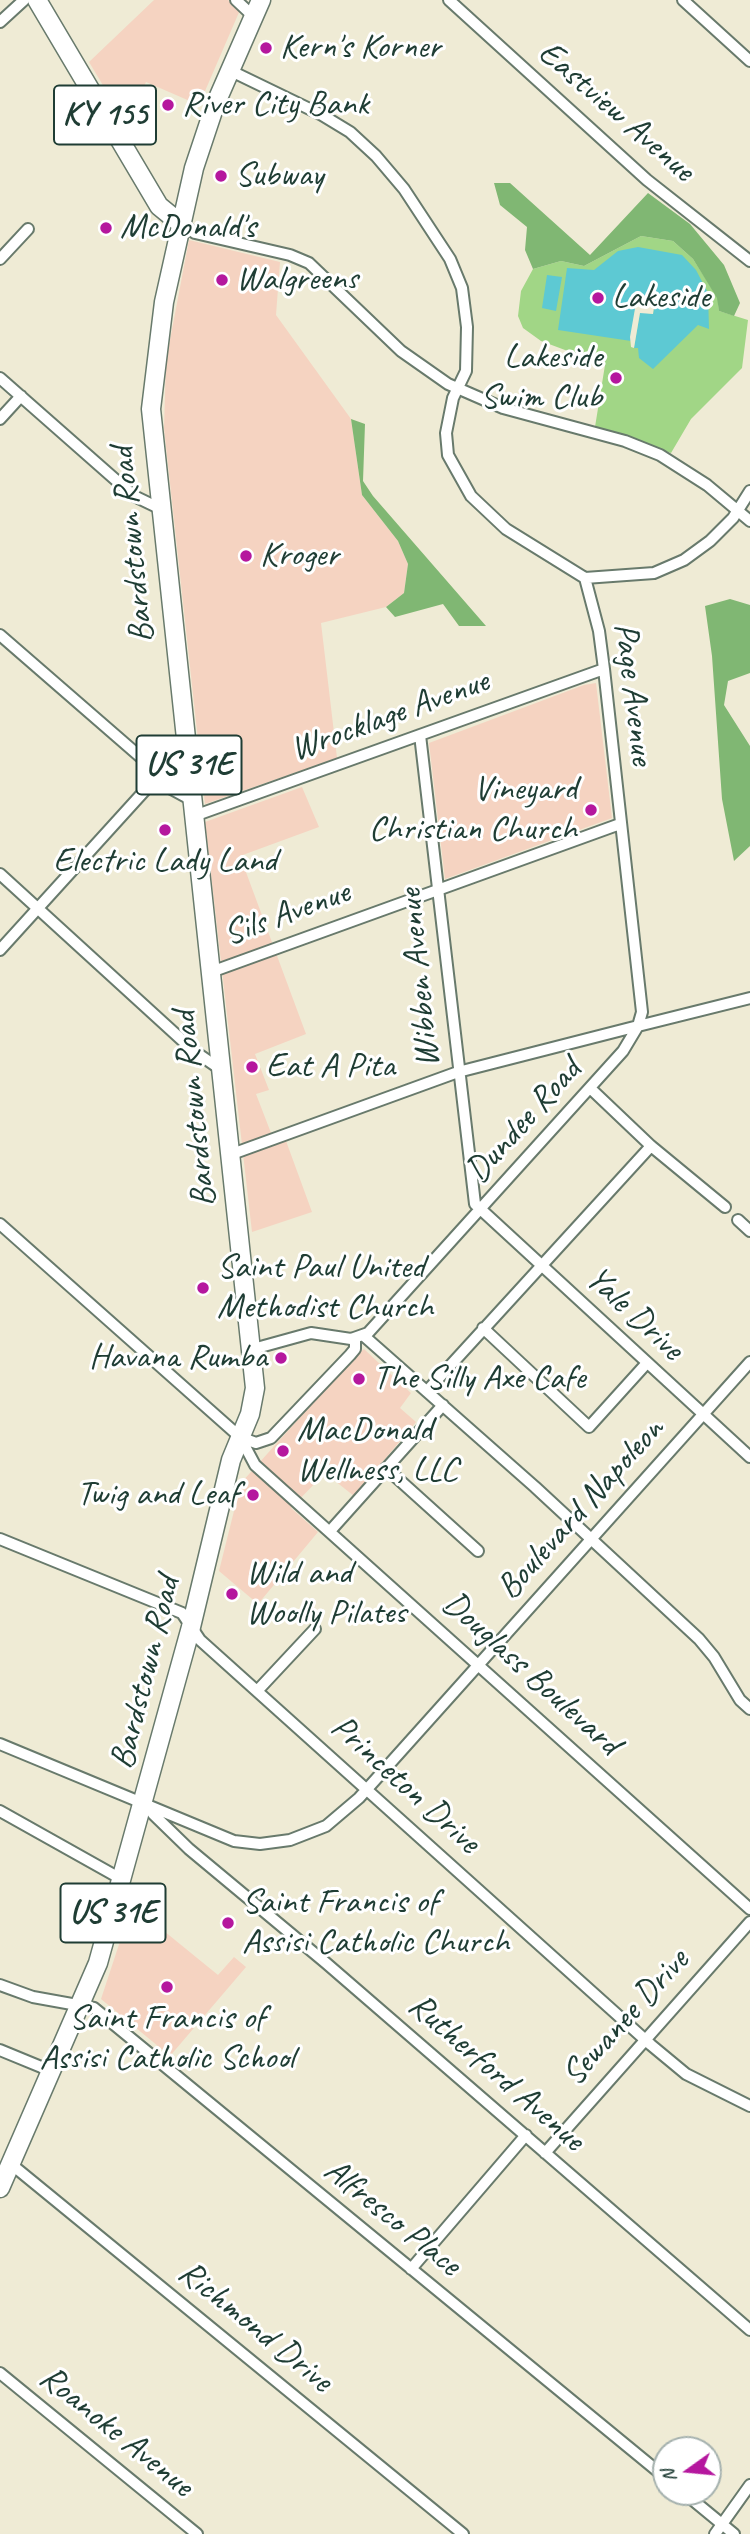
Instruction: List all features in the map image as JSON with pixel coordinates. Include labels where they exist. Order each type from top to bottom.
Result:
[{"type":"main road","name":"KY 155","points":[[37,0],[159,206],[181,224]]},
{"type":"main road","name":"Bardstown Road","points":[[0,2188],[98,1963],[145,1801],[232,1460],[250,1414],[256,1388],[152,429],[152,388],[164,302],[204,135],[257,8]]},
{"type":"street","points":[[0,22],[24,0]]},
{"type":"street","points":[[236,0],[257,8]]},
{"type":"street","name":"Eastview Avenue","points":[[449,0],[643,176],[750,261]]},
{"type":"street","points":[[683,0],[750,61]]},
{"type":"street","points":[[229,70],[322,115],[350,132],[376,156],[404,189],[450,259],[462,288],[467,312],[466,371],[453,398],[446,442],[452,465],[462,484],[506,529],[585,578],[654,573],[698,551],[738,511],[750,491]]},
{"type":"street","points":[[181,224],[195,233],[290,255],[309,263],[401,351],[458,389],[503,408],[625,441],[660,455],[707,485],[750,521]]},
{"type":"street","points":[[0,259],[28,229]]},
{"type":"street","points":[[0,378],[134,496],[161,509]]},
{"type":"street","points":[[0,419],[21,396]]},
{"type":"street","name":"Page Avenue","points":[[585,578],[599,631],[604,669],[642,1012],[638,1026]]},
{"type":"street","points":[[0,635],[193,808]]},
{"type":"street","name":"Wrocklage Avenue","points":[[193,808],[419,735],[604,669]]},
{"type":"street","name":"Wibben Avenue","points":[[419,735],[471,1193],[480,1212]]},
{"type":"street","points":[[0,950],[187,744]]},
{"type":"street","name":"Sils Avenue","points":[[211,972],[620,824]]},
{"type":"street","points":[[0,874],[194,1051],[223,1071]]},
{"type":"street","points":[[232,1154],[458,1072],[750,998]]},
{"type":"street","name":"Dundee Road","points":[[240,1437],[256,1443],[271,1438],[350,1355],[362,1336],[480,1212],[623,1051],[638,1026]]},
{"type":"street","points":[[590,1088],[651,1146],[725,1208]]},
{"type":"street","points":[[427,1391],[539,1265],[651,1146]]},
{"type":"street","name":"Yale Drive","points":[[480,1212],[750,1457]]},
{"type":"street","points":[[738,1220],[750,1231]]},
{"type":"street","name":"Douglass Boulevard","points":[[0,1224],[240,1437],[255,1465],[331,1530],[750,1909]]},
{"type":"street","points":[[483,1328],[589,1427],[646,1364]]},
{"type":"street","points":[[253,1349],[310,1333],[362,1336],[443,1405],[699,1639],[714,1657],[740,1700],[750,1709]]},
{"type":"street","name":"Boulevard Napoleon","points":[[0,1744],[145,1801],[225,1838],[271,1843],[290,1840],[327,1826],[348,1810],[750,1362]]},
{"type":"street","points":[[331,1530],[443,1405]]},
{"type":"street","points":[[386,1468],[478,1551]]},
{"type":"street","name":"Princeton Drive","points":[[0,1539],[179,1612],[200,1640],[368,1788],[645,2040],[686,2074],[750,2106]]},
{"type":"street","points":[[258,1690],[314,1629]]},
{"type":"street","name":"Rutherford Avenue","points":[[145,1801],[153,1814],[189,1849],[526,2135],[750,2330]]},
{"type":"street","points":[[0,1811],[123,1880]]},
{"type":"street","name":"Sewanee Drive","points":[[545,2153],[750,1922]]},
{"type":"street","name":"Alfresco Place","points":[[0,1985],[33,1997],[94,2008],[652,2467]]},
{"type":"street","points":[[0,2050],[51,2071]]},
{"type":"street","points":[[411,2269],[526,2135]]},
{"type":"street","name":"Richmond Drive","points":[[11,2164],[463,2534]]},
{"type":"street","name":"Roanoke Avenue","points":[[0,2374],[197,2534]]},
{"type":"street","points":[[715,2534],[750,2485]]},
{"type":"street","points":[[700,2506],[734,2534]]},
{"type":"shaded area","points":[[154,0],[228,0],[240,10],[199,105],[146,82],[137,102],[141,112],[125,122],[89,62]]},
{"type":"shaded area","points":[[189,240],[280,262],[276,315],[351,419],[362,495],[398,541],[408,564],[404,593],[386,607],[321,623],[337,758],[205,804],[164,428],[166,361]]},
{"type":"shaded area","points":[[596,683],[612,818],[445,879],[429,743],[584,685]]},
{"type":"shaded area","points":[[302,787],[319,827],[240,856],[306,1034],[255,1054],[269,1090],[256,1094],[271,1133],[282,1130],[312,1212],[252,1232],[205,822]]},
{"type":"shaded area","points":[[364,1349],[411,1393],[400,1408],[416,1422],[354,1496],[325,1473],[291,1508],[318,1532],[258,1604],[219,1571],[241,1483]]},
{"type":"shaded area","name":"Saint Francis of Assisi Catholic School","points":[[132,1905],[218,1975],[234,1957],[246,1967],[170,2056],[101,1999]]},
{"type":"green space","points":[[494,183],[510,183],[590,255],[648,193],[690,224],[724,265],[740,303],[734,316],[719,311],[717,298],[693,259],[673,241],[641,236],[584,266],[561,261],[533,269],[525,250],[527,227],[500,205]]},
{"type":"green space","points":[[641,236],[673,241],[693,259],[718,298],[719,311],[748,320],[742,368],[691,419],[671,453],[595,427],[605,365],[541,341],[523,328],[518,316],[521,291],[533,269],[561,261],[584,266]]},
{"type":"green space","points":[[351,419],[365,424],[363,481],[486,626],[459,626],[443,604],[395,617],[386,607],[404,593],[408,564],[398,541],[362,495]]},
{"type":"green space","points":[[730,599],[750,605],[750,673],[728,681],[724,705],[750,746],[750,846],[734,861],[722,799],[712,656],[705,606]]},
{"type":"water","name":"Lakeside","points":[[638,247],[682,255],[696,270],[708,293],[709,329],[698,325],[653,369],[639,358],[638,348],[634,348],[640,312],[653,314],[655,300],[633,297],[636,303],[631,341],[558,330],[567,268],[594,270],[618,251]]},
{"type":"water","points":[[547,275],[562,277],[556,311],[542,308]]},
{"type":"pier","points":[[633,297],[655,300],[653,314],[640,313],[634,348],[631,347],[630,337],[636,303],[632,302]]},
{"type":"place","name":"Kern's Korner","points":[[266,48]]},
{"type":"place","name":"River City Bank","points":[[168,105]]},
{"type":"place","name":"Subway","points":[[221,176]]},
{"type":"place","name":"McDonald's","points":[[106,228]]},
{"type":"place","name":"Walgreens","points":[[222,280]]},
{"type":"place","name":"Lakeside","points":[[598,298]]},
{"type":"place","name":"Lakeside Swim Club","points":[[616,378]]},
{"type":"place","name":"Kroger","points":[[246,556]]},
{"type":"place","name":"Vineyard Christian Church","points":[[591,810]]},
{"type":"place","name":"Electric Lady Land","points":[[165,830]]},
{"type":"place","name":"Eat A Pita","points":[[252,1067]]},
{"type":"place","name":"Saint Paul United Methodist Church","points":[[203,1288]]},
{"type":"place","name":"Havana Rumba","points":[[281,1358]]},
{"type":"place","name":"The Silly Axe Cafe","points":[[359,1379]]},
{"type":"place","name":"MacDonald Wellness, LLC","points":[[283,1451]]},
{"type":"place","name":"Twig and Leaf","points":[[253,1495]]},
{"type":"place","name":"Wild and Woolly Pilates","points":[[232,1594]]},
{"type":"place","name":"Saint Francis of Assisi Catholic Church","points":[[228,1923]]},
{"type":"place","name":"Saint Francis of Assisi Catholic School","points":[[167,1987]]}]
